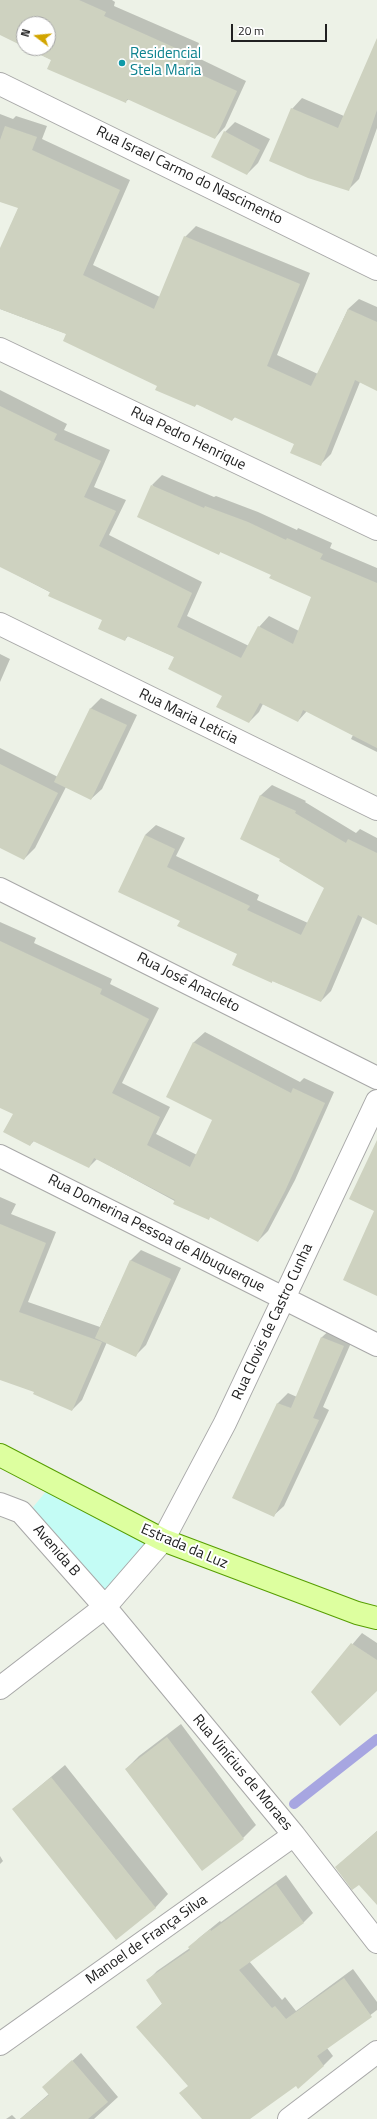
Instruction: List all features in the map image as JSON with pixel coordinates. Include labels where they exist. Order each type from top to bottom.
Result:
[{"type":"main road","name":"Estrada da Luz","points":[[0,1455],[163,1540],[357,1613],[377,1618]]},
{"type":"street","name":"Rua Israel Carmo do Nascimento","points":[[0,84],[377,269]]},
{"type":"street","name":"Rua Pedro Henrique","points":[[0,349],[377,529]]},
{"type":"street","name":"Rua Maria Leticia","points":[[0,624],[377,809]]},
{"type":"street","name":"Rua José Anacleto","points":[[0,889],[377,1078]]},
{"type":"street","name":"Rua Clovis de Castro Cunha","points":[[0,1688],[105,1607],[163,1540],[225,1423],[377,1100]]},
{"type":"street","name":"Rua Domerina Pessoa de Albuquerque","points":[[0,1156],[377,1345]]},
{"type":"street","name":"Avenida B","points":[[0,1504],[21,1512],[105,1607]]},
{"type":"street","name":"Rua Vinícius de Moraes","points":[[105,1607],[294,1835],[377,1942]]},
{"type":"street","name":"Manoel de França Silva","points":[[0,2044],[294,1835]]},
{"type":"street","points":[[289,2119],[377,2052]]},
{"type":"shaded area","points":[[48,1489],[154,1544],[106,1599],[29,1512]]},
{"type":"building","points":[[0,0],[79,0],[106,12],[104,16],[189,54],[184,67],[237,91],[215,139],[127,99],[126,103],[47,69],[51,60],[43,56],[56,56],[56,16],[16,16],[16,43],[0,35]]},
{"type":"building","points":[[377,38],[377,110],[349,191],[308,178],[269,161],[291,108],[338,128]]},
{"type":"building","points":[[5,126],[37,137],[32,150],[120,190],[83,275],[154,309],[184,236],[300,284],[267,366],[311,386],[348,309],[377,322],[377,391],[355,380],[321,466],[290,453],[294,444],[234,417],[232,421],[196,404],[195,407],[155,390],[157,386],[63,341],[66,334],[0,309],[0,248],[18,208],[0,202],[0,140]]},
{"type":"building","points":[[224,131],[260,150],[247,175],[211,157]]},
{"type":"building","points":[[0,406],[57,434],[54,440],[101,461],[84,497],[116,511],[99,546],[192,593],[177,627],[241,658],[258,626],[293,644],[311,597],[269,578],[271,575],[220,552],[219,555],[137,517],[151,485],[204,508],[205,506],[248,522],[286,540],[287,538],[323,554],[320,559],[377,583],[377,748],[303,710],[298,722],[260,703],[249,723],[216,707],[222,696],[168,669],[174,657],[127,636],[125,641],[98,629],[102,620],[48,596],[50,592],[0,567]]},
{"type":"building","points":[[90,708],[127,725],[91,800],[54,782]]},
{"type":"building","points":[[0,764],[58,793],[24,860],[0,848]]},
{"type":"building","points":[[260,795],[296,811],[295,813],[346,843],[348,839],[377,853],[377,925],[358,915],[321,1002],[272,981],[272,983],[232,965],[237,954],[177,926],[180,921],[118,892],[145,835],[175,849],[167,867],[250,906],[247,910],[301,935],[324,888],[279,861],[280,859],[240,839]]},
{"type":"building","points":[[0,941],[102,989],[100,994],[149,1019],[112,1093],[160,1117],[147,1145],[190,1167],[212,1120],[166,1097],[193,1042],[291,1093],[293,1088],[325,1103],[285,1191],[258,1242],[210,1217],[209,1220],[173,1204],[175,1200],[94,1158],[89,1168],[33,1141],[30,1146],[3,1132],[13,1114],[0,1108]]},
{"type":"building","points":[[377,1140],[377,1296],[343,1280],[374,1211],[349,1199]]},
{"type":"building","points":[[0,1224],[46,1243],[19,1312],[102,1342],[72,1411],[33,1394],[34,1392],[0,1380]]},
{"type":"building","points":[[130,1260],[171,1279],[136,1357],[95,1338]]},
{"type":"building","points":[[321,1337],[344,1346],[313,1418],[319,1420],[274,1517],[232,1498],[277,1403],[291,1408]]},
{"type":"building","points":[[351,1643],[377,1660],[377,1691],[340,1726],[311,1692]]},
{"type":"building","points":[[167,1737],[244,1839],[202,1871],[125,1769]]},
{"type":"building","points":[[51,1777],[156,1908],[116,1940],[12,1809]]},
{"type":"building","points":[[377,1831],[377,1905],[359,1885],[352,1890],[335,1867]]},
{"type":"building","points":[[276,1884],[304,1923],[239,1970],[272,2008],[275,2006],[286,2019],[344,1978],[372,2017],[317,2056],[324,2066],[298,2089],[296,2086],[250,2119],[202,2119],[179,2093],[188,2086],[136,2027],[162,2004],[146,1980],[190,1950],[188,1947],[210,1929],[211,1931]]},
{"type":"building","points":[[72,2060],[108,2102],[88,2119],[20,2119],[49,2095],[42,2087]]},
{"type":"waterway","points":[[294,1804],[377,1739]]},
{"type":"place","name":"Residencial Stela Maria","points":[[122,63]]}]
